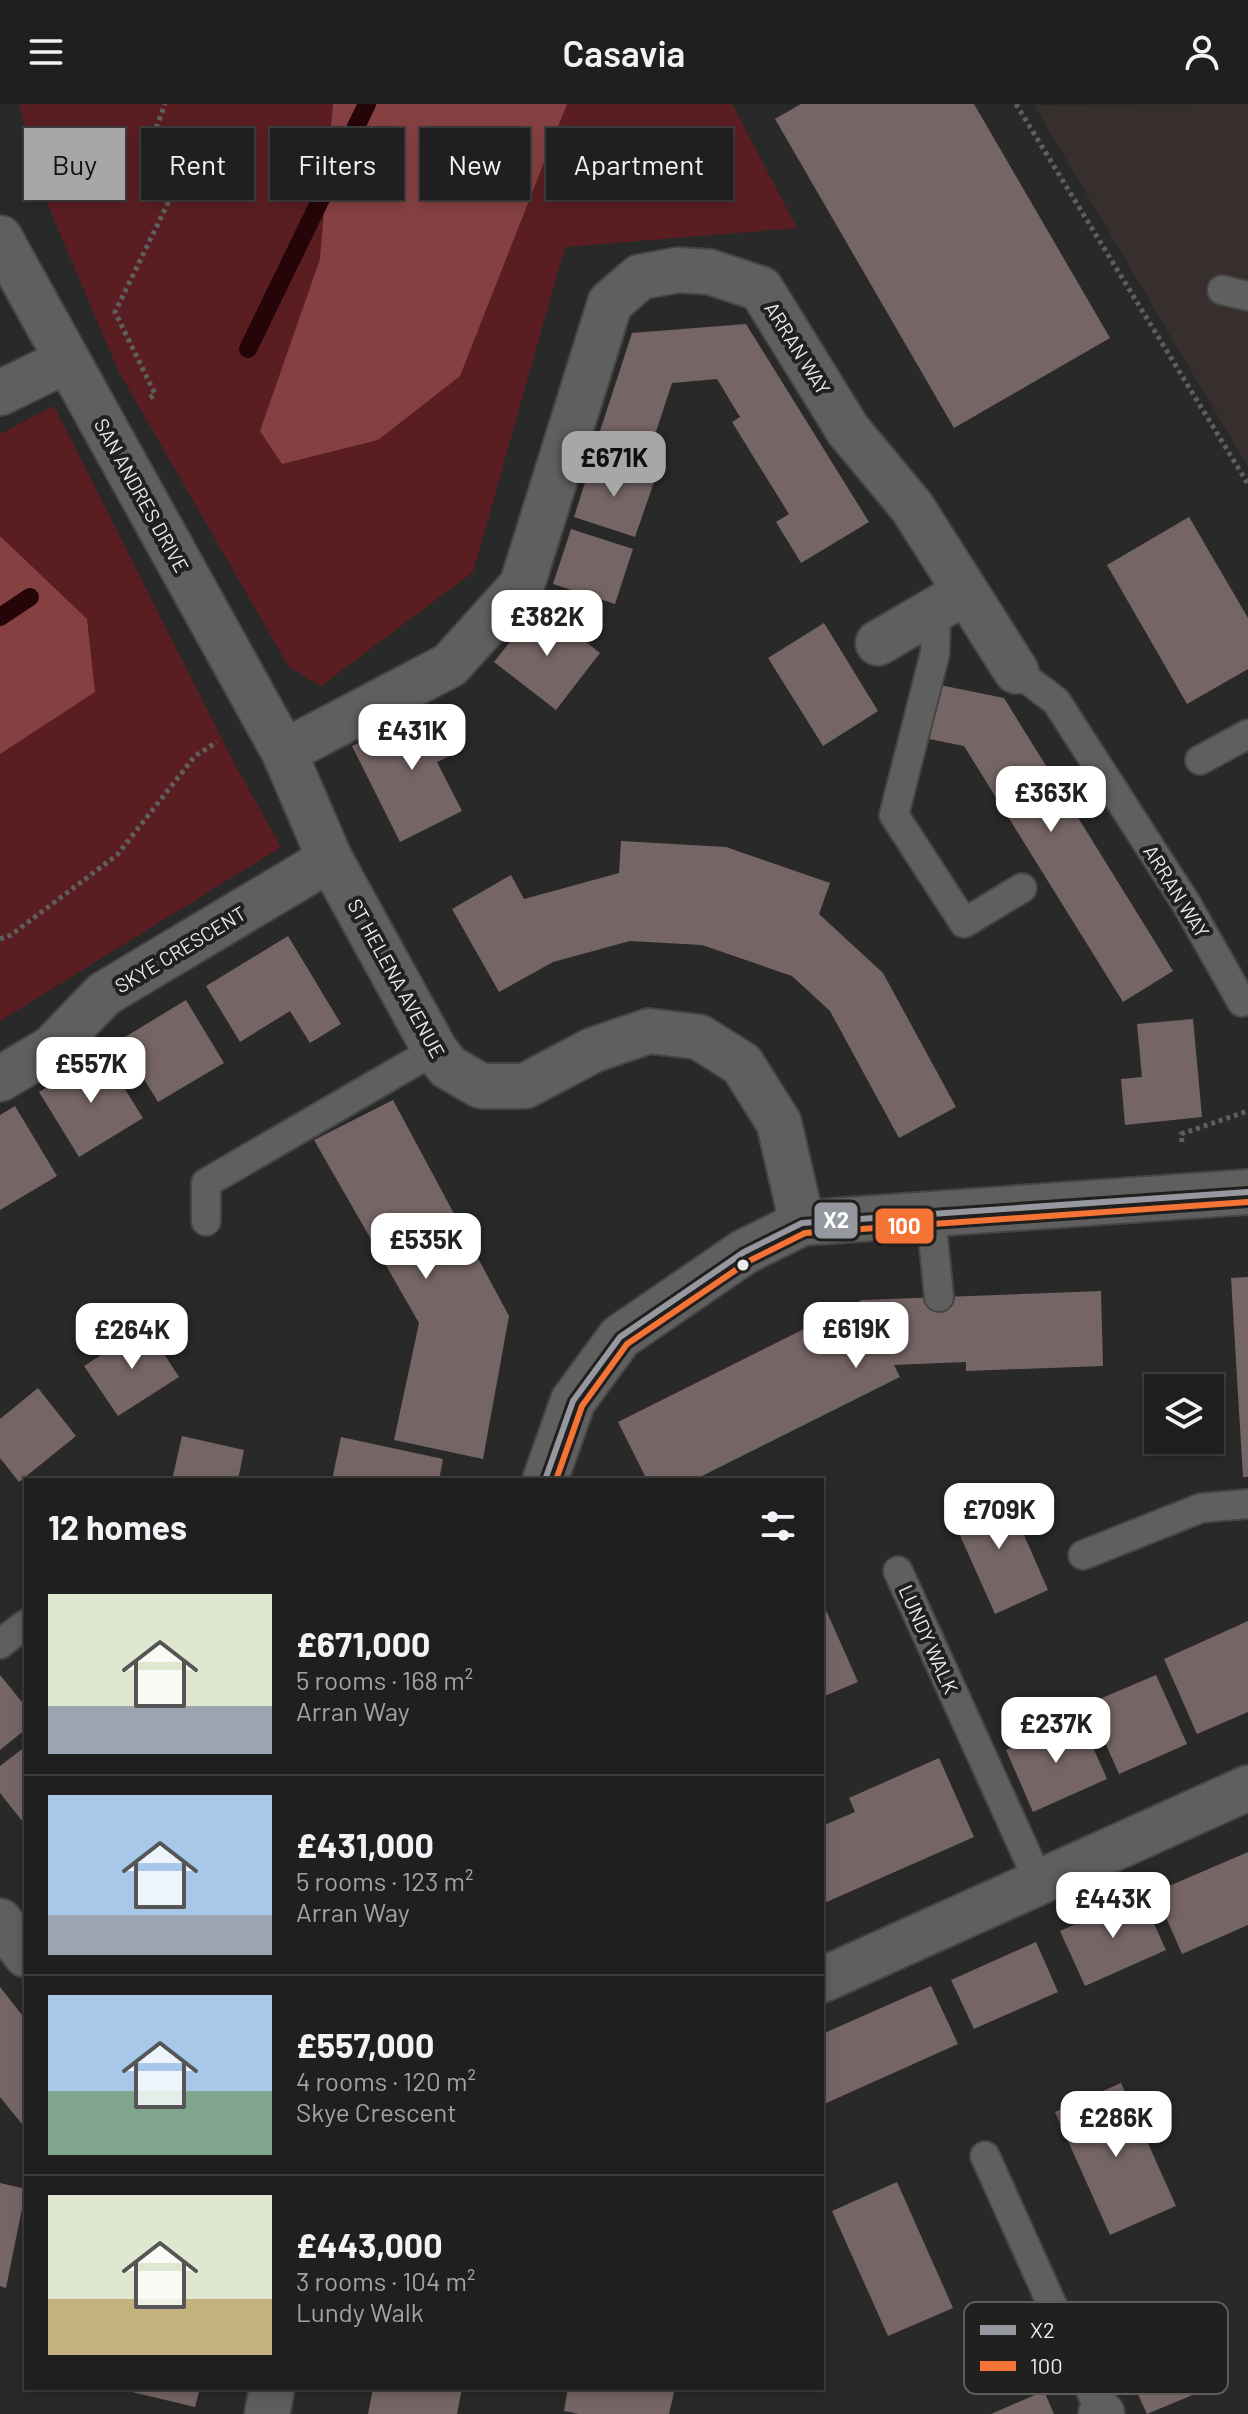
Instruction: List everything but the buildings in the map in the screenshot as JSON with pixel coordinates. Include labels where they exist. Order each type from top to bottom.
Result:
[{"type":"street","name":"SAN ANDRES DRIVE","points":[[0,238],[284,752]]},
{"type":"street","name":"ARRAN WAY","points":[[284,752],[450,665],[522,585],[610,303],[640,277],[678,270],[710,272],[761,289],[848,430],[912,507],[950,601],[1016,671]]},
{"type":"street","points":[[0,393],[66,361]]},
{"type":"street","points":[[878,643],[950,601]]},
{"type":"street","name":"ST HELENA AVENUE","points":[[284,752],[330,859],[435,1050],[448,1067],[481,1086],[525,1086],[593,1050],[649,1031],[699,1037],[742,1064],[779,1123],[802,1223]]},
{"type":"street","name":"SKYE CRESCENT","points":[[0,1079],[52,1048],[104,994],[330,859]]},
{"type":"street","points":[[546,1478],[573,1401],[620,1337],[744,1252],[802,1223],[1248,1192]]},
{"type":"street","points":[[824,1979],[1248,1788]]},
{"type":"street","points":[[0,1921],[24,1952]]},
{"type":"street","points":[[267,2414],[272,2390]]},
{"type":"lane","points":[[950,601],[894,815],[964,923],[1022,888]]},
{"type":"lane","name":"ARRAN WAY","points":[[1016,671],[1056,701],[1186,903],[1242,1002]]},
{"type":"lane","points":[[1200,760],[1248,734]]},
{"type":"lane","points":[[206,1221],[206,1183],[435,1050]]},
{"type":"lane","points":[[931,1216],[939,1297]]},
{"type":"lane","points":[[1083,1555],[1201,1508],[1248,1504]]},
{"type":"lane","name":"LUNDY WALK","points":[[898,1571],[1039,1882]]},
{"type":"lane","points":[[0,1644],[24,1626]]},
{"type":"lane","points":[[985,2156],[1051,2302]]},
{"type":"lane","points":[[1092,2394],[1101,2414]]},
{"type":"path","points":[[108,431],[155,394],[115,312],[168,203],[154,134],[165,104]]},
{"type":"path","points":[[1016,104],[1248,484]]},
{"type":"path","points":[[0,939],[11,935],[117,855],[195,756],[260,712]]},
{"type":"shaded area","points":[[19,104],[732,104],[797,228],[565,247],[473,572],[321,686],[289,667],[119,372],[46,200],[125,200],[125,128],[26,128]]},
{"type":"shaded area","points":[[333,104],[567,104],[558,128],[546,128],[546,157],[530,198],[530,128],[420,128],[420,200],[529,200],[460,376],[378,440],[282,464],[260,431],[320,259],[325,200],[404,200],[404,128],[331,128]]},
{"type":"shaded area","points":[[1248,104],[1248,467],[1034,105]]},
{"type":"shaded area","points":[[54,406],[234,763],[281,847],[0,1021],[0,434]]},
{"type":"shaded area","points":[[0,536],[87,619],[95,692],[0,754]]},
{"type":"waterway","points":[[248,349],[367,104]]},
{"type":"waterway","points":[[0,617],[30,597]]},
{"type":"transit line","name":"X2","points":[[546,1478],[573,1401],[620,1337],[744,1252],[802,1223],[1248,1192]]},
{"type":"transit line","name":"100","points":[[557,1478],[582,1406],[627,1344],[749,1261],[805,1233],[1248,1202]]}]
